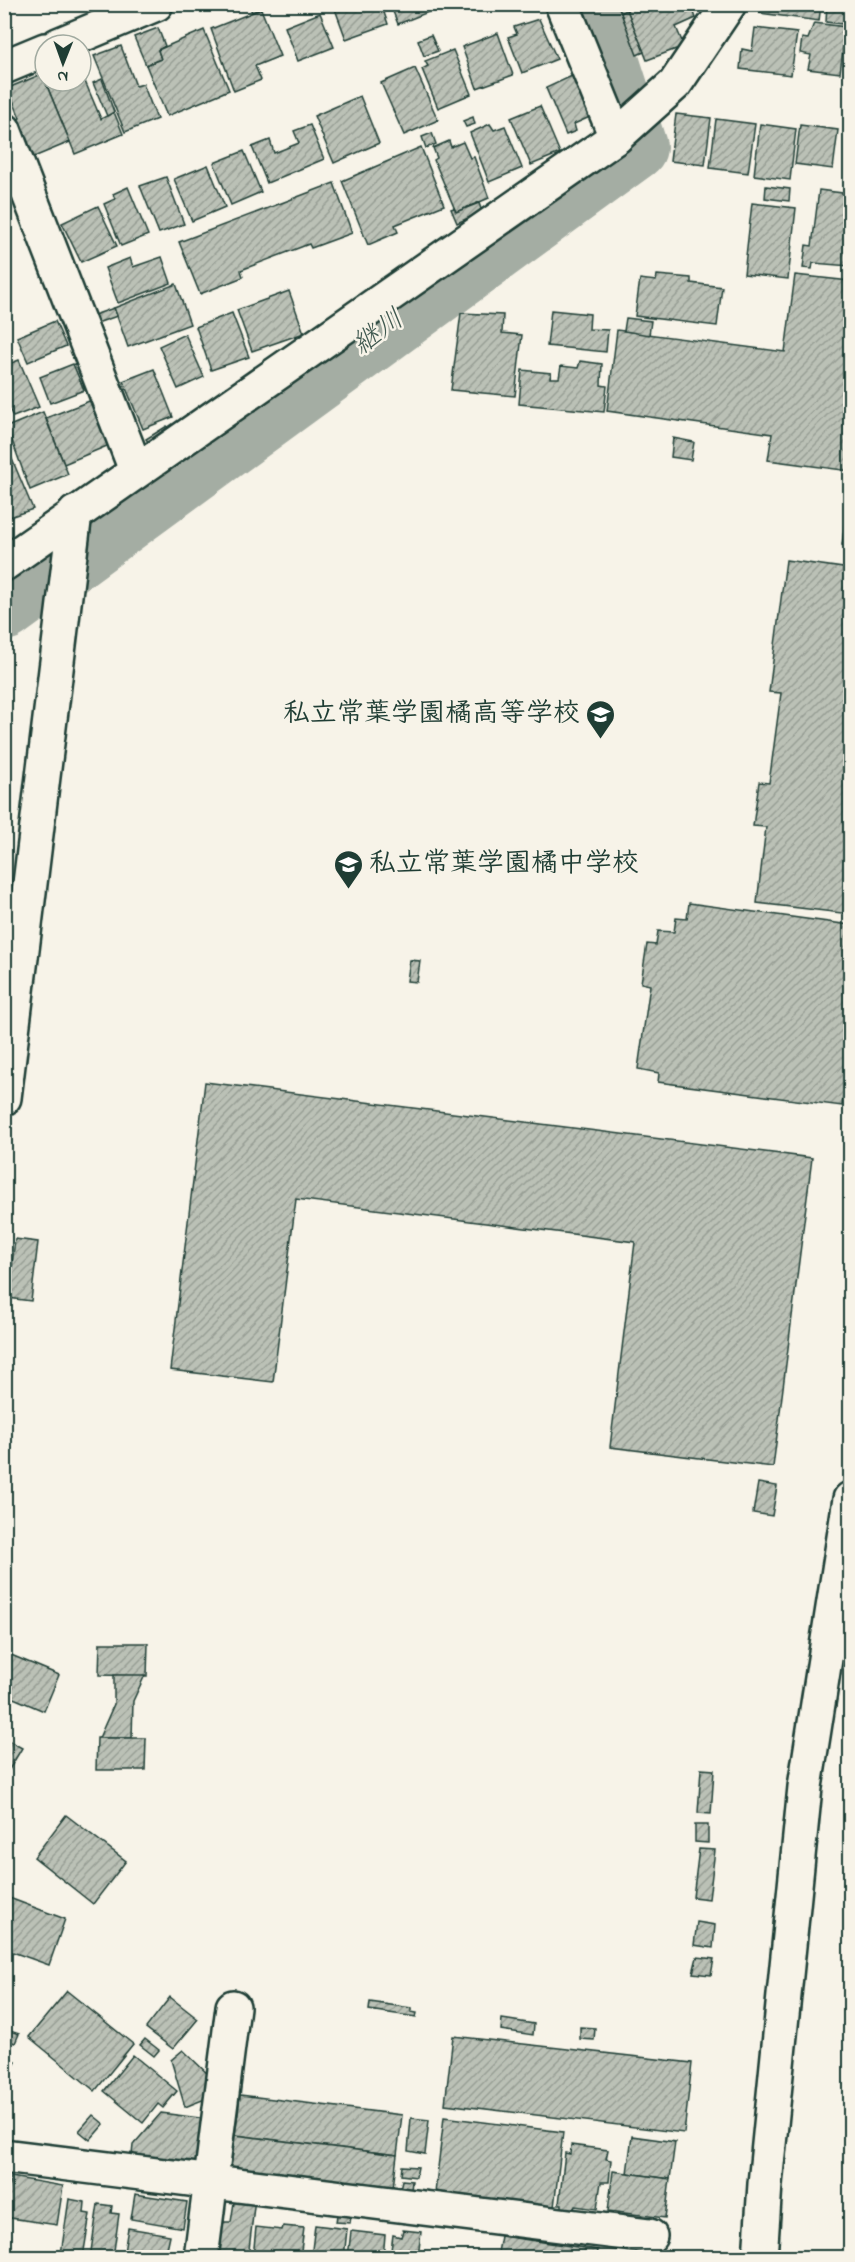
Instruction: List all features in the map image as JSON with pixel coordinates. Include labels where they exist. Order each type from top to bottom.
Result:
[{"type":"street","points":[[87,33],[156,4]]},
{"type":"street","points":[[562,4],[616,137]]},
{"type":"street","points":[[4,564],[616,137],[675,84],[729,4]]},
{"type":"street","points":[[4,67],[33,56]]},
{"type":"street","points":[[4,130],[136,470]]},
{"type":"street","points":[[4,1098],[75,513]]},
{"type":"street","points":[[760,2258],[765,2184],[805,1787],[850,1499]]},
{"type":"street","points":[[201,2258],[233,2007]]},
{"type":"street","points":[[4,2156],[650,2236]]},
{"type":"building","points":[[248,4],[263,4],[264,7],[252,12]]},
{"type":"building","points":[[348,4],[381,4],[388,24],[346,39],[335,9]]},
{"type":"building","points":[[390,4],[446,4],[446,5],[398,24]]},
{"type":"building","points":[[617,4],[691,4],[696,18],[676,27],[684,46],[647,60],[627,10],[621,13]]},
{"type":"building","points":[[761,4],[821,4],[819,21],[760,13]]},
{"type":"building","points":[[827,4],[850,4],[850,25],[826,22]]},
{"type":"building","points":[[261,9],[280,56],[255,66],[261,80],[234,91],[211,29]]},
{"type":"building","points":[[627,10],[644,52],[637,55],[621,13]]},
{"type":"building","points":[[320,13],[334,47],[298,61],[285,27]]},
{"type":"building","points":[[539,19],[557,59],[522,73],[508,37],[517,34],[514,27]]},
{"type":"building","points":[[814,23],[846,27],[840,73],[808,69],[811,55],[800,53],[802,38],[808,39]]},
{"type":"building","points":[[158,28],[165,46],[158,50],[161,59],[146,65],[134,37]]},
{"type":"building","points":[[755,28],[797,33],[791,75],[740,69],[742,49],[752,51]]},
{"type":"building","points":[[204,30],[229,90],[167,116],[146,65],[161,59],[158,50]]},
{"type":"building","points":[[498,33],[513,75],[477,88],[462,47]]},
{"type":"building","points":[[431,35],[438,51],[424,56],[418,40]]},
{"type":"building","points":[[121,46],[136,86],[143,84],[157,119],[125,132],[94,56]]},
{"type":"building","points":[[453,50],[471,94],[438,108],[422,69],[428,66],[425,61]]},
{"type":"building","points":[[415,68],[438,120],[404,135],[381,83]]},
{"type":"building","points":[[574,75],[592,116],[574,124],[576,131],[566,135],[546,88]]},
{"type":"building","points":[[33,78],[33,93],[50,93],[70,142],[29,159],[15,121],[20,118],[8,88]]},
{"type":"building","points":[[102,79],[114,112],[107,116],[93,83]]},
{"type":"building","points":[[50,93],[90,93],[101,119],[114,112],[123,134],[75,154]]},
{"type":"building","points":[[360,96],[379,143],[334,163],[314,116]]},
{"type":"building","points":[[540,106],[560,153],[531,165],[511,118]]},
{"type":"building","points":[[676,114],[711,118],[705,165],[670,161]]},
{"type":"building","points":[[473,117],[475,124],[466,127],[463,121]]},
{"type":"building","points":[[716,119],[755,124],[748,173],[710,168]]},
{"type":"building","points":[[490,124],[494,130],[505,126],[522,168],[489,182],[470,133]]},
{"type":"building","points":[[760,124],[796,129],[790,180],[754,175]]},
{"type":"building","points":[[310,125],[324,159],[267,183],[252,147],[270,140],[274,153],[299,143],[294,131]]},
{"type":"building","points":[[800,125],[838,130],[833,169],[795,164]]},
{"type":"building","points":[[432,133],[436,144],[426,148],[422,137]]},
{"type":"building","points":[[449,141],[451,147],[463,142],[470,158],[474,157],[489,198],[456,212],[434,160],[437,158],[433,148]]},
{"type":"building","points":[[421,147],[444,205],[395,225],[398,232],[368,245],[342,181]]},
{"type":"building","points":[[244,151],[261,192],[231,205],[214,163]]},
{"type":"building","points":[[208,165],[225,207],[192,221],[174,179]]},
{"type":"building","points":[[166,177],[184,224],[159,233],[140,186]]},
{"type":"building","points":[[334,183],[352,233],[311,248],[309,244],[241,270],[243,277],[200,294],[179,242]]},
{"type":"building","points":[[766,186],[790,189],[789,201],[765,198]]},
{"type":"building","points":[[128,187],[148,235],[121,246],[104,204],[115,199],[113,194]]},
{"type":"building","points":[[819,190],[850,194],[850,266],[813,263],[812,269],[803,268],[806,245],[812,246]]},
{"type":"building","points":[[479,203],[482,212],[457,223],[451,209],[454,208],[456,212]]},
{"type":"building","points":[[752,203],[796,208],[788,279],[744,274]]},
{"type":"building","points":[[98,206],[117,246],[81,262],[62,223]]},
{"type":"building","points":[[162,257],[171,283],[118,303],[105,268],[130,258],[133,267]]},
{"type":"building","points":[[657,275],[691,278],[691,283],[722,287],[717,326],[635,316],[640,279],[656,281]]},
{"type":"building","points":[[795,275],[850,281],[850,471],[768,460],[772,434],[607,411],[617,330],[785,352]]},
{"type":"building","points":[[176,284],[190,324],[128,347],[114,308]]},
{"type":"building","points":[[289,291],[304,333],[252,351],[237,310]]},
{"type":"building","points":[[114,308],[117,316],[97,323],[94,315]]},
{"type":"building","points":[[551,310],[590,314],[589,329],[608,330],[606,352],[547,346]]},
{"type":"building","points":[[232,313],[249,357],[211,370],[196,327]]},
{"type":"building","points":[[461,313],[503,315],[502,333],[522,335],[515,396],[451,390]]},
{"type":"building","points":[[626,318],[651,321],[649,335],[624,331]]},
{"type":"building","points":[[55,321],[66,346],[28,362],[17,337]]},
{"type":"building","points":[[185,334],[204,377],[178,389],[159,346]]},
{"type":"building","points":[[19,360],[39,407],[13,417],[4,397],[4,366]]},
{"type":"building","points":[[580,361],[602,364],[601,385],[607,386],[604,412],[519,404],[522,370],[551,373],[550,378],[559,378],[561,366],[578,368]]},
{"type":"building","points":[[73,364],[84,390],[50,403],[40,377]]},
{"type":"building","points":[[154,369],[173,417],[143,429],[123,381]]},
{"type":"building","points":[[97,398],[114,443],[64,464],[46,418]]},
{"type":"building","points":[[43,412],[68,474],[30,490],[7,427]]},
{"type":"building","points":[[167,426],[173,435],[153,449],[146,439]]},
{"type":"building","points":[[673,438],[694,442],[691,460],[671,457]]},
{"type":"building","points":[[4,440],[33,509],[4,519]]},
{"type":"building","points":[[850,481],[850,546],[842,545]]},
{"type":"building","points":[[786,560],[850,569],[850,914],[757,903],[766,827],[753,826],[759,782],[769,783],[781,693],[769,692]]},
{"type":"building","points":[[689,903],[850,925],[850,1052],[842,1106],[658,1082],[659,1073],[638,1069],[650,985],[641,983],[647,944],[656,945],[658,931],[674,932],[676,918],[687,919]]},
{"type":"building","points":[[410,960],[420,961],[417,982],[407,981]]},
{"type":"building","points":[[205,1082],[812,1158],[773,1467],[610,1447],[635,1242],[296,1199],[273,1382],[170,1370]]},
{"type":"building","points":[[15,1239],[38,1242],[31,1301],[8,1298]]},
{"type":"building","points":[[758,1483],[777,1486],[772,1516],[753,1513]]},
{"type":"building","points":[[100,1643],[148,1643],[147,1676],[99,1675]]},
{"type":"building","points":[[4,1652],[59,1675],[44,1711],[4,1694]]},
{"type":"building","points":[[114,1675],[145,1675],[133,1701],[132,1738],[99,1738],[114,1704]]},
{"type":"building","points":[[4,1738],[22,1748],[4,1778]]},
{"type":"building","points":[[97,1738],[146,1738],[145,1770],[96,1770]]},
{"type":"building","points":[[701,1769],[714,1770],[711,1814],[698,1813]]},
{"type":"building","points":[[66,1815],[126,1861],[93,1904],[34,1857]]},
{"type":"building","points":[[695,1825],[708,1825],[708,1843],[695,1842]]},
{"type":"building","points":[[699,1849],[715,1850],[709,1899],[693,1897]]},
{"type":"building","points":[[4,1896],[65,1919],[49,1965],[4,1949]]},
{"type":"building","points":[[697,1922],[715,1925],[713,1948],[694,1945]]},
{"type":"building","points":[[697,1957],[714,1959],[711,1975],[693,1973]]},
{"type":"building","points":[[67,1991],[133,2044],[95,2091],[29,2037]]},
{"type":"building","points":[[170,1997],[198,2019],[173,2049],[146,2028]]},
{"type":"building","points":[[370,2002],[411,2008],[411,2012],[417,2013],[416,2017],[369,2010]]},
{"type":"building","points":[[502,2019],[534,2024],[533,2035],[501,2030]]},
{"type":"building","points":[[580,2027],[595,2028],[594,2040],[580,2039]]},
{"type":"building","points":[[7,2030],[19,2034],[15,2043],[4,2039]]},
{"type":"building","points":[[453,2036],[692,2063],[684,2133],[445,2104]]},
{"type":"building","points":[[145,2039],[159,2050],[154,2056],[140,2045]]},
{"type":"building","points":[[183,2050],[213,2079],[210,2097],[185,2107],[171,2060]]},
{"type":"building","points":[[133,2055],[177,2091],[163,2108],[158,2104],[143,2123],[104,2091]]},
{"type":"building","points":[[4,2056],[16,2062],[4,2082]]},
{"type":"building","points":[[240,2095],[402,2115],[397,2155],[235,2135]]},
{"type":"building","points":[[161,2113],[207,2119],[201,2164],[132,2155],[133,2145]]},
{"type":"building","points":[[93,2115],[104,2124],[90,2140],[79,2131]]},
{"type":"building","points":[[444,2117],[563,2132],[554,2207],[435,2193]]},
{"type":"building","points":[[411,2118],[429,2120],[425,2154],[408,2151]]},
{"type":"building","points":[[235,2135],[397,2155],[393,2188],[231,2168]]},
{"type":"building","points":[[632,2136],[675,2142],[670,2179],[627,2173]]},
{"type":"building","points":[[571,2145],[608,2150],[606,2159],[611,2160],[609,2182],[601,2182],[597,2209],[575,2206],[573,2211],[562,2209],[562,2204],[559,2204],[565,2153],[570,2154]]},
{"type":"building","points":[[402,2166],[418,2167],[416,2177],[401,2175]]},
{"type":"building","points":[[613,2171],[670,2179],[665,2218],[608,2211]]},
{"type":"building","points":[[11,2177],[63,2186],[57,2225],[4,2217]]},
{"type":"building","points":[[402,2180],[412,2181],[411,2190],[400,2189]]},
{"type":"building","points":[[135,2194],[187,2202],[183,2228],[131,2219]]},
{"type":"building","points":[[235,2196],[255,2198],[248,2258],[216,2258],[220,2222],[231,2222]]},
{"type":"building","points":[[69,2199],[85,2202],[84,2213],[90,2214],[83,2257],[61,2254]]},
{"type":"building","points":[[98,2204],[112,2206],[111,2213],[119,2214],[113,2258],[90,2258]]},
{"type":"building","points":[[338,2208],[352,2209],[350,2223],[336,2222]]},
{"type":"building","points":[[315,2225],[347,2229],[344,2258],[311,2258]]},
{"type":"building","points":[[283,2226],[304,2228],[300,2258],[253,2258],[256,2227],[282,2230]]},
{"type":"building","points":[[128,2228],[170,2235],[165,2258],[123,2258]]},
{"type":"building","points":[[403,2230],[421,2232],[418,2258],[390,2258],[393,2235],[401,2237]]},
{"type":"building","points":[[351,2231],[385,2235],[383,2258],[348,2258]]},
{"type":"building","points":[[501,2236],[598,2250],[597,2258],[497,2258]]},
{"type":"building","points":[[426,2253],[457,2258],[425,2258]]},
{"type":"waterway","name":"継川","points":[[4,608],[634,147],[588,4]]},
{"type":"place","name":"私立常葉学園橘高等学校","points":[[601,740]]},
{"type":"place","name":"私立常葉学園橘中学校","points":[[348,890]]}]
